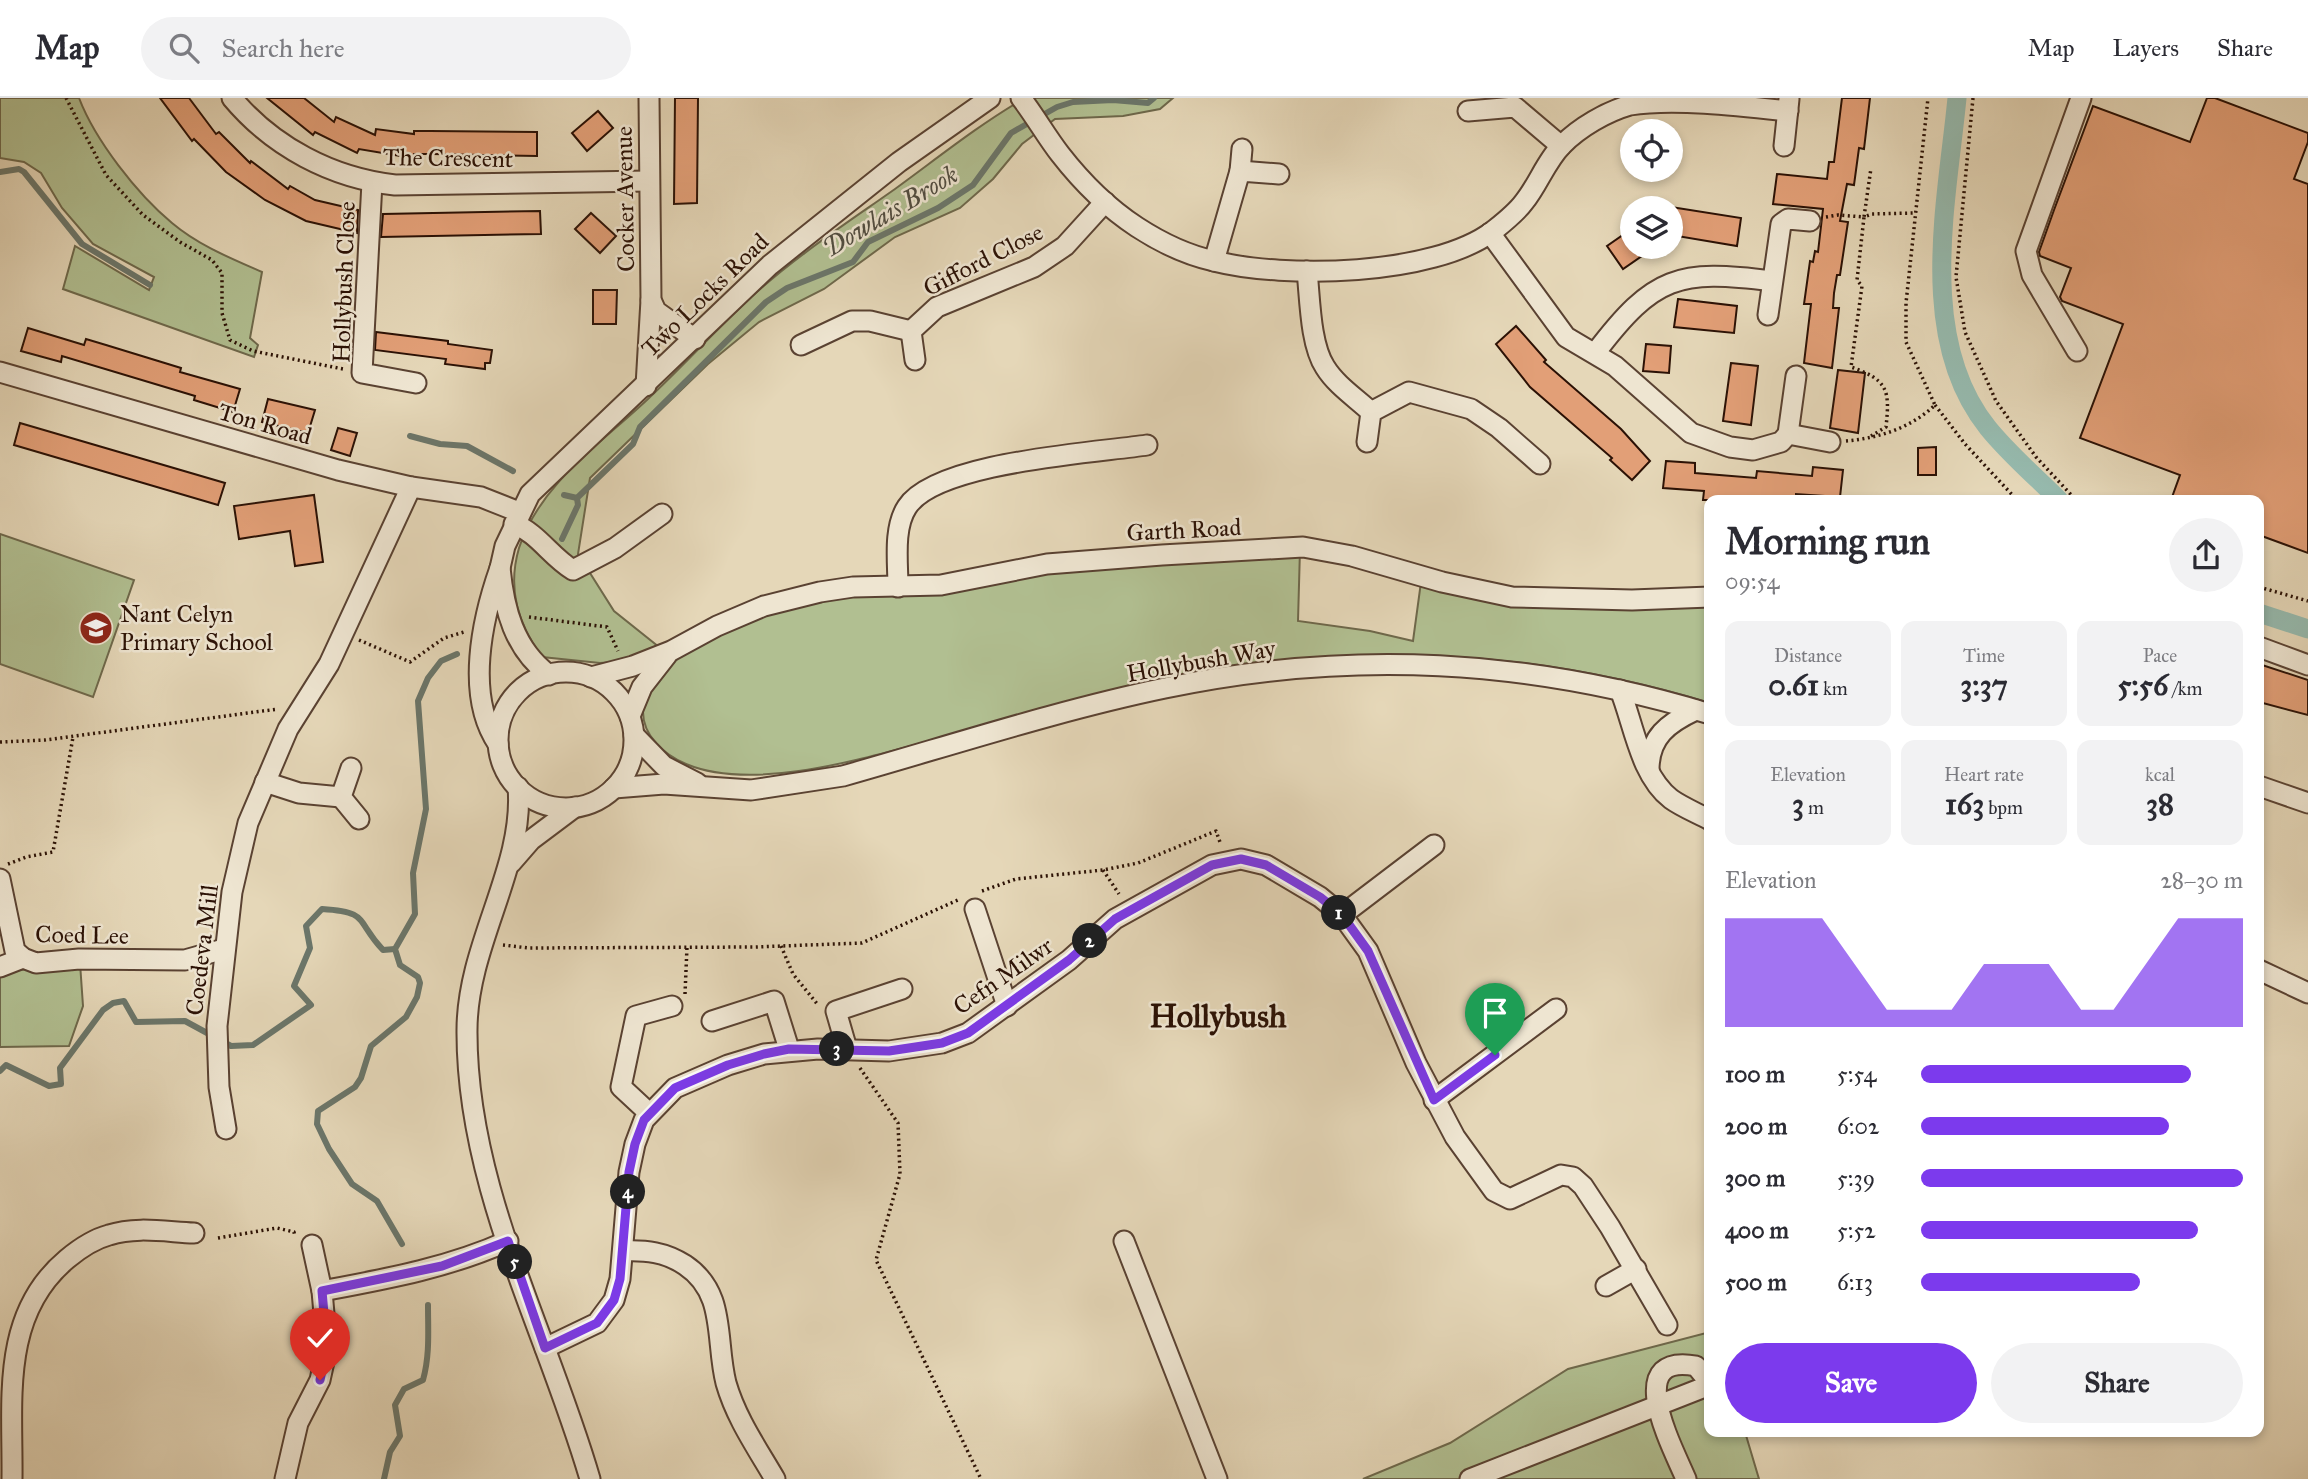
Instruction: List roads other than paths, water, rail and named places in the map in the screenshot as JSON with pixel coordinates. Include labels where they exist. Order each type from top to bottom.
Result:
[{"type":"street","name":"The Crescent","points":[[232,98],[246,115],[282,145],[320,165],[372,182],[395,185],[649,181]]},
{"type":"street","name":"Cocker Avenue","points":[[646,386],[651,300],[649,98]]},
{"type":"street","name":"Two Locks Road","points":[[499,745],[483,712],[480,681],[483,628],[486,608],[517,518],[530,494],[770,265],[829,216],[990,98]]},
{"type":"street","points":[[2077,351],[2032,275],[2026,251],[2081,98]]},
{"type":"street","points":[[1023,101],[1059,154],[1105,202],[1136,226],[1171,246],[1214,261],[1279,271],[1378,267],[1419,260],[1457,249],[1490,233],[1523,204],[1560,146],[1582,128],[1631,105],[1692,100],[1789,104],[1784,146]]},
{"type":"street","points":[[1468,111],[1515,102],[1560,146]]},
{"type":"street","points":[[1214,261],[1240,171],[1242,149]]},
{"type":"street","points":[[1240,171],[1279,174]]},
{"type":"street","name":"Hollybush Close","points":[[372,182],[362,373],[416,383]]},
{"type":"street","name":"Gifford Close","points":[[911,331],[937,307],[1034,267],[1065,246],[1105,202]]},
{"type":"street","points":[[1768,315],[1781,224],[1788,219],[1810,221]]},
{"type":"street","points":[[1490,233],[1566,337],[1615,366],[1691,433],[1708,440],[1753,450],[1781,442],[1788,434],[1796,376]]},
{"type":"street","points":[[1307,271],[1317,347],[1324,365],[1334,379],[1371,412]]},
{"type":"street","points":[[1595,352],[1642,299],[1666,285],[1690,277],[1720,275],[1772,281]]},
{"type":"street","name":"Cocker Avenue","points":[[651,300],[656,311],[695,339]]},
{"type":"street","name":"Gifford Close","points":[[801,345],[852,321],[870,321],[911,331]]},
{"type":"street","name":"Gifford Close","points":[[911,331],[915,360]]},
{"type":"street","name":"Ton Road","points":[[0,372],[233,442],[411,487],[481,497],[517,518],[561,563],[573,570],[615,548],[662,514]]},
{"type":"street","points":[[1371,412],[1409,392],[1434,397],[1471,409],[1499,428],[1540,464]]},
{"type":"street","points":[[1367,442],[1371,412]]},
{"type":"street","points":[[1788,434],[1830,442]]},
{"type":"street","points":[[898,587],[900,522],[907,507],[919,494],[942,482],[990,467],[1115,440],[1147,446]]},
{"type":"street","name":"Coedeva Mill","points":[[226,1129],[219,1087],[217,1026],[232,892],[245,834],[288,729],[344,634],[411,487]]},
{"type":"street","name":"Garth Road","points":[[591,677],[671,651],[717,626],[764,607],[853,587],[941,585],[1046,564],[1303,547],[1352,556],[1442,582],[1512,597],[1632,600],[1704,597]]},
{"type":"street","name":"Two Locks Road","points":[[500,568],[508,615],[525,651],[534,663],[549,675]]},
{"type":"street","points":[[2264,649],[2308,665]]},
{"type":"street","name":"Garth Road","points":[[632,725],[642,687],[671,651]]},
{"type":"street","name":"Hollybush Way","points":[[505,872],[531,840],[575,807],[592,803],[614,788],[664,784],[707,789],[767,789],[843,776],[1165,688],[1259,673],[1340,665],[1441,664],[1544,674],[1620,690],[1703,712]]},
{"type":"street","points":[[499,745],[499,731],[509,704],[528,684],[549,675],[568,672],[591,677]]},
{"type":"street","name":"Hollybush Way","points":[[591,677],[608,686],[618,696],[632,725],[664,766],[707,789]]},
{"type":"street","points":[[1620,690],[1632,720],[1642,759],[1656,783],[1671,799],[1704,817]]},
{"type":"street","points":[[1649,771],[1652,748],[1662,730],[1703,712]]},
{"type":"street","points":[[614,788],[631,763],[632,725]]},
{"type":"street","name":"Hollybush Way","points":[[499,745],[507,772],[517,787],[517,826],[474,966],[467,1027],[470,1096],[477,1133],[508,1241],[573,1421],[590,1479]]},
{"type":"street","points":[[341,797],[351,768]]},
{"type":"street","points":[[265,782],[299,793],[341,797],[359,819]]},
{"type":"street","points":[[517,787],[544,804],[575,807]]},
{"type":"street","points":[[2264,788],[2308,803]]},
{"type":"street","points":[[1342,915],[1434,845]]},
{"type":"street","name":"Cefn Milwr","points":[[649,1113],[675,1088],[764,1054],[844,1040],[889,1051],[942,1043],[968,1033],[1069,960],[1115,919],[1212,865],[1241,859],[1266,865],[1320,897],[1342,915],[1368,951],[1434,1100],[1455,1137],[1494,1191],[1510,1199],[1561,1175],[1573,1177],[1583,1186],[1636,1269]]},
{"type":"street","name":"Coed Lee","points":[[0,879],[15,951],[23,958],[36,963],[79,959],[186,960],[224,949]]},
{"type":"street","points":[[968,901],[1007,1006]]},
{"type":"street","points":[[0,967],[23,958]]},
{"type":"street","points":[[2264,972],[2308,993]]},
{"type":"street","points":[[844,1040],[836,1012],[902,989]]},
{"type":"street","points":[[712,1021],[774,1001],[789,1049]]},
{"type":"street","points":[[545,1348],[582,1332],[607,1313],[614,1300],[623,1251],[629,1172],[635,1144],[649,1113],[621,1087],[636,1016],[672,1006]]},
{"type":"street","points":[[1434,1100],[1556,1009]]},
{"type":"street","points":[[12,1479],[13,1368],[21,1322],[35,1293],[53,1271],[79,1250],[109,1235],[142,1230],[194,1233]]},
{"type":"street","points":[[322,1291],[442,1266],[508,1241]]},
{"type":"street","points":[[1124,1241],[1217,1479]]},
{"type":"street","points":[[285,1479],[298,1423],[323,1369],[327,1327],[312,1245]]},
{"type":"street","points":[[623,1251],[653,1251],[674,1258],[693,1271],[708,1287],[714,1304],[726,1382],[742,1423],[775,1479]]},
{"type":"street","points":[[1606,1286],[1636,1269],[1667,1325]]},
{"type":"street","points":[[1686,1479],[1657,1406],[1654,1389],[1659,1376],[1670,1367],[1681,1363],[1696,1366],[1704,1373]]},
{"type":"street","points":[[1470,1479],[1704,1386]]},
{"type":"waterway","name":"Dowlais Brook","points":[[562,539],[578,505],[577,498],[633,444],[640,427],[766,302],[787,288],[853,262],[868,242],[938,208],[973,185],[1011,133],[1057,107],[1073,102],[1113,100],[1148,103],[1154,98]]},
{"type":"waterway","points":[[1957,98],[1943,225],[1944,312],[1951,354],[1966,393],[1988,428],[2054,495]]},
{"type":"waterway","name":"Dowlais Brook","points":[[0,172],[19,169],[24,172],[82,244],[150,285]]},
{"type":"waterway","name":"Dowlais Brook","points":[[410,436],[440,444],[467,446],[513,471]]},
{"type":"waterway","name":"Dowlais Brook","points":[[564,495],[577,498]]},
{"type":"waterway","points":[[2264,615],[2308,629]]},
{"type":"waterway","points":[[402,1244],[377,1201],[352,1184],[329,1149],[317,1124],[318,1111],[355,1087],[361,1078],[371,1046],[406,1017],[417,997],[420,983],[418,977],[400,965],[395,949],[415,914],[413,873],[426,809],[418,701],[428,678],[441,661],[457,654]]},
{"type":"waterway","points":[[0,1071],[6,1065],[49,1086],[61,1084],[60,1068],[103,1010],[113,1003],[124,1001],[136,1022],[185,1021],[231,1046],[253,1045],[311,1005],[294,986],[310,948],[306,926],[322,909],[355,915],[383,950],[395,949]]},
{"type":"waterway","points":[[384,1479],[390,1452],[400,1436],[395,1405],[404,1389],[423,1380],[428,1352],[428,1305]]},
{"type":"place","name":"Nant Celyn Primary School","points":[[96,628]]},
{"type":"district","name":"Hollybush","points":[[1218,1016]]}]
